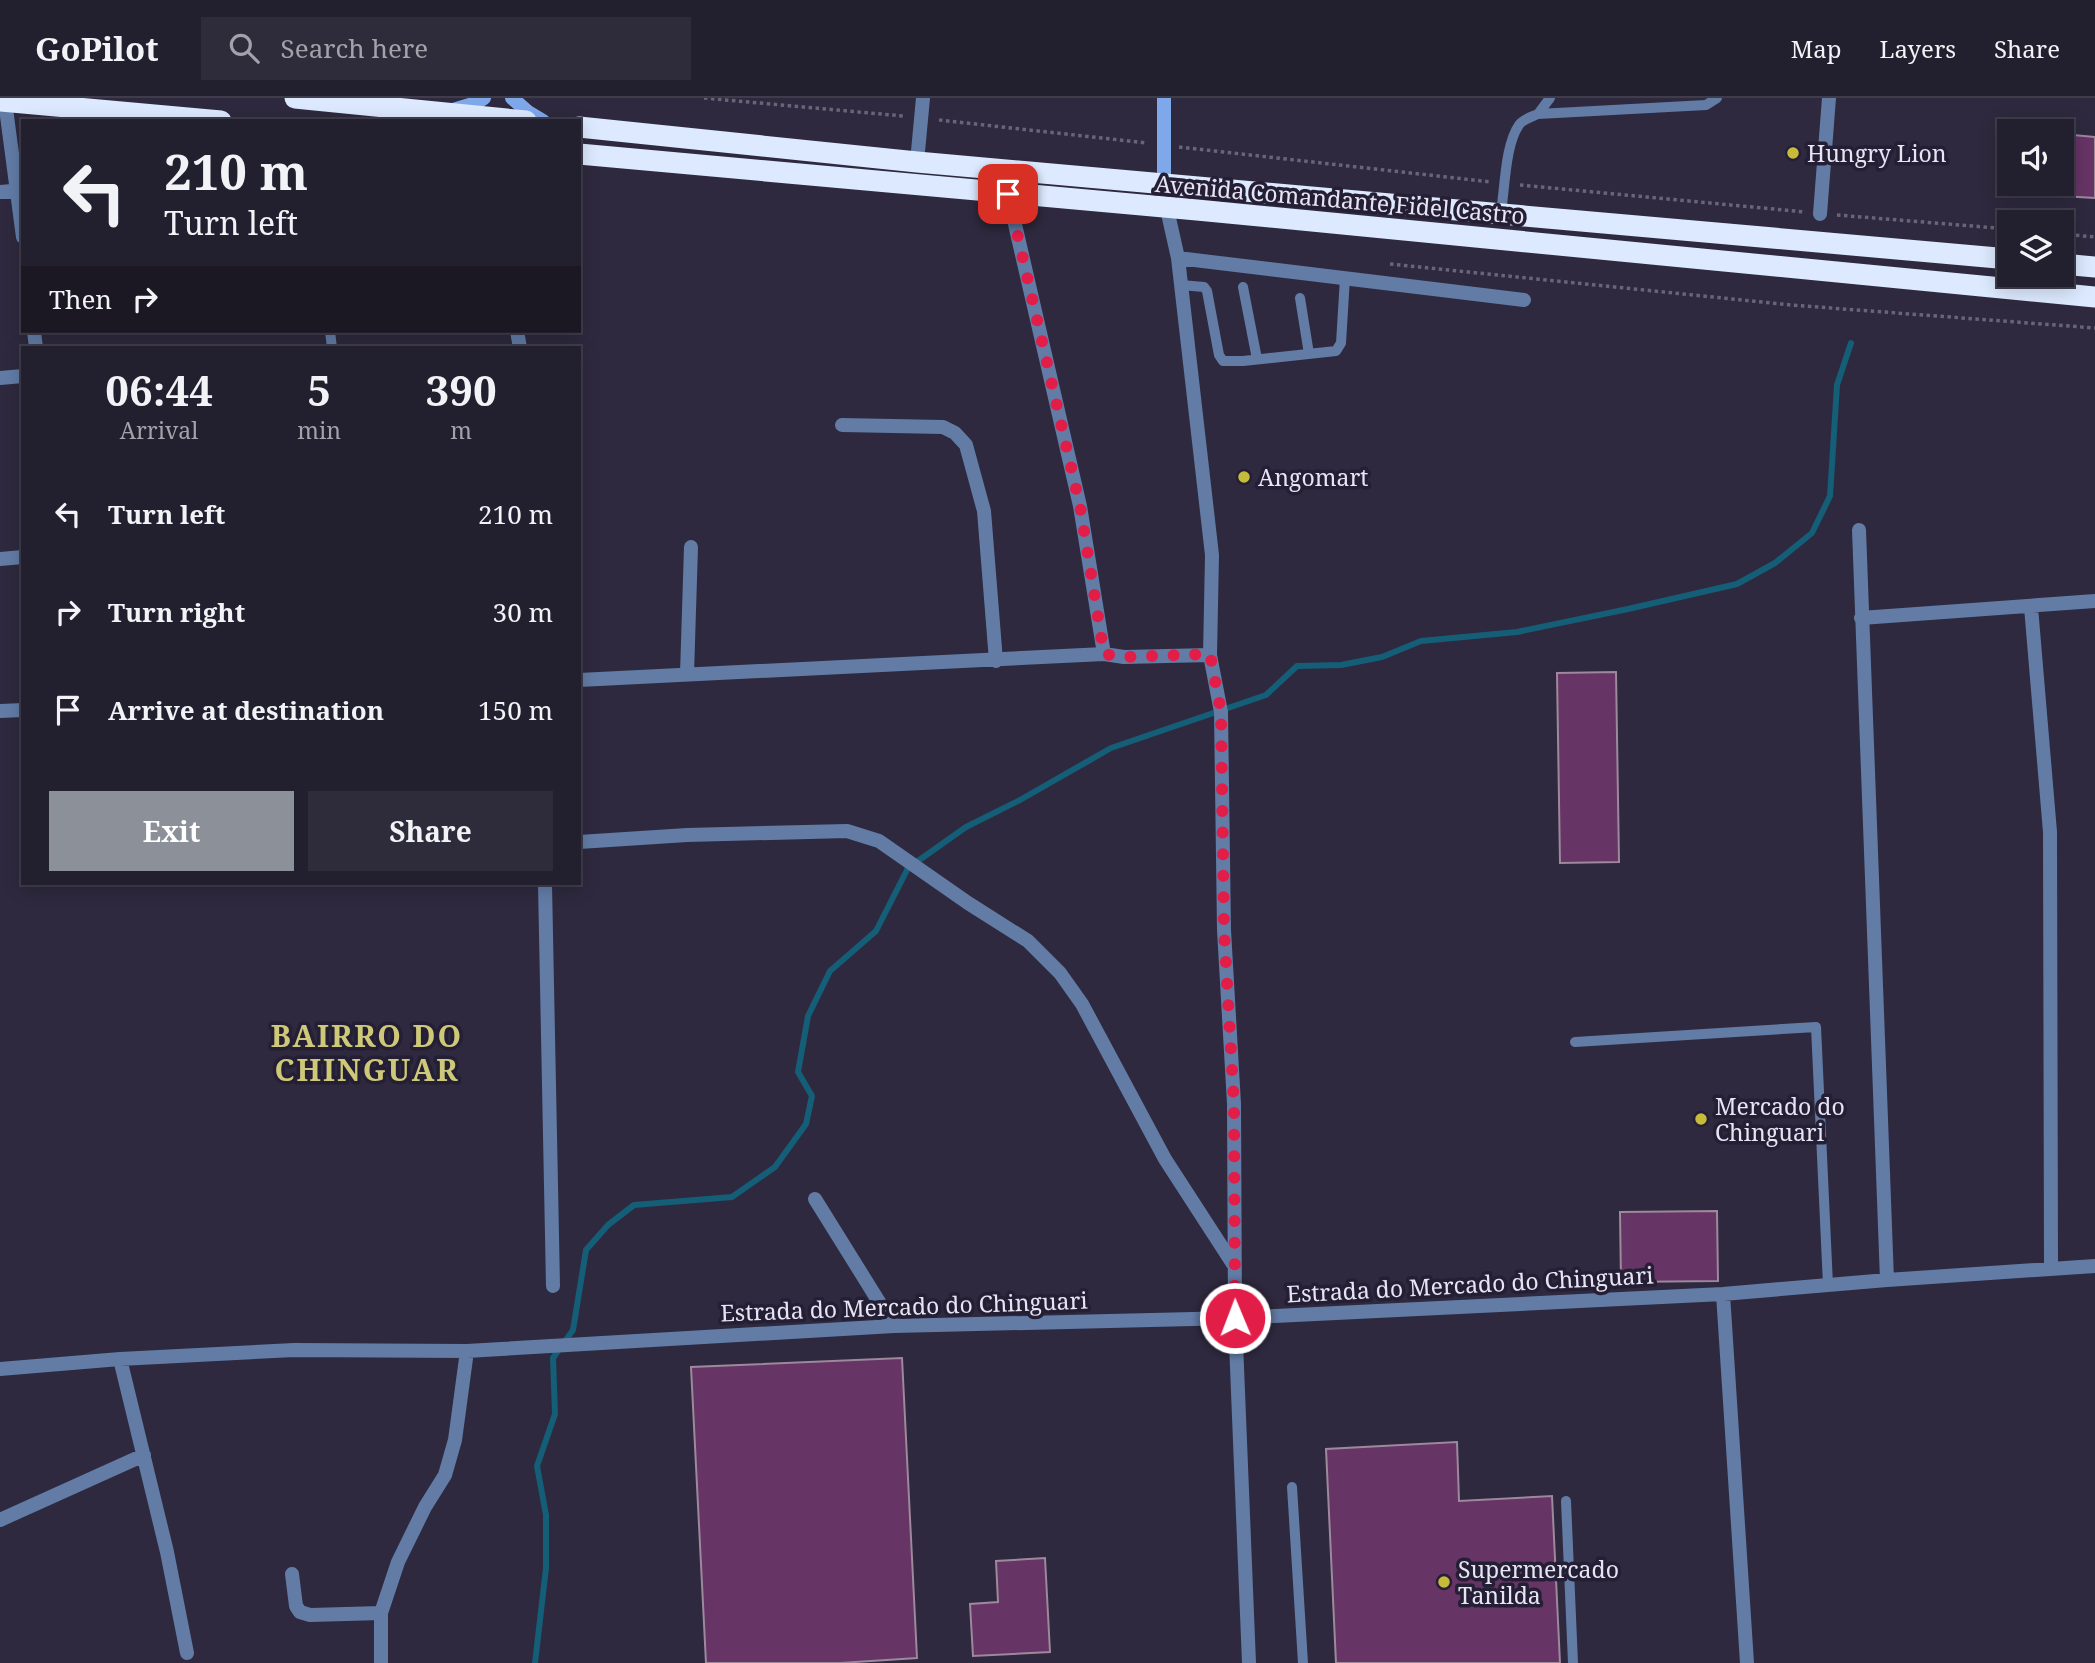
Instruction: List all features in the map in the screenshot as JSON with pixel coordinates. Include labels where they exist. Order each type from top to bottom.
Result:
[{"type":"highway","points":[[295,98],[510,119]]},
{"type":"highway","points":[[3,101],[199,119]]},
{"type":"highway","name":"Avenida Comandante Fidel Castro","points":[[581,127],[917,162],[1997,258]]},
{"type":"highway","name":"Avenida Comandante Fidel Castro","points":[[581,154],[2095,297]]},
{"type":"highway","points":[[2074,265],[2095,267]]},
{"type":"street","points":[[444,111],[469,106],[484,98]]},
{"type":"street","points":[[512,98],[540,119]]},
{"type":"street","points":[[917,162],[923,98]]},
{"type":"street","points":[[1164,98],[1164,183]]},
{"type":"street","points":[[1820,214],[1829,98]]},
{"type":"street","points":[[0,192],[20,190],[3,101]]},
{"type":"street","points":[[1008,194],[1080,506],[1104,654]]},
{"type":"street","points":[[1167,209],[1178,258],[1212,555],[1210,654],[1221,712],[1224,930],[1234,1104],[1235,1318],[1249,1663]]},
{"type":"street","points":[[1178,258],[1524,300]]},
{"type":"street","points":[[0,378],[21,376]]},
{"type":"street","points":[[842,425],[943,426],[955,433],[966,445],[984,511],[996,661]]},
{"type":"street","points":[[1859,530],[1887,1280]]},
{"type":"street","points":[[687,674],[691,547]]},
{"type":"street","points":[[0,559],[21,557]]},
{"type":"street","points":[[1861,618],[2095,601]]},
{"type":"street","points":[[2031,607],[2050,832],[2051,1267]]},
{"type":"street","points":[[581,680],[1104,654],[1124,657],[1210,654]]},
{"type":"street","points":[[0,711],[21,710]]},
{"type":"street","points":[[581,842],[688,835],[847,831],[879,841],[1028,941],[1060,973],[1082,1004],[1166,1159],[1234,1265]]},
{"type":"street","points":[[545,885],[553,1286]]},
{"type":"street","points":[[815,1199],[894,1326]]},
{"type":"street","name":"Estrada do Mercado do Chinguari","points":[[0,1369],[120,1359],[294,1350],[467,1351],[894,1326],[1235,1318],[1723,1294],[2051,1267],[2095,1266]]},
{"type":"street","points":[[1723,1294],[1747,1663]]},
{"type":"street","points":[[382,1663],[381,1613],[398,1562],[445,1475],[455,1440],[467,1351]]},
{"type":"street","points":[[120,1359],[167,1552],[187,1653]]},
{"type":"street","points":[[0,1520],[144,1455]]},
{"type":"street","points":[[292,1574],[296,1606],[300,1612],[310,1615],[381,1613]]},
{"type":"lane","points":[[1538,114],[1550,98]]},
{"type":"lane","points":[[1501,212],[1510,149],[1522,121],[1538,114],[1706,105],[1717,98]]},
{"type":"lane","points":[[1181,285],[1204,287],[1207,291],[1212,325],[1223,361],[1336,351],[1340,343],[1345,278]]},
{"type":"lane","points":[[1243,287],[1257,359]]},
{"type":"lane","points":[[1300,298],[1308,355]]},
{"type":"lane","points":[[1576,1042],[1816,1027],[1828,1285]]},
{"type":"lane","points":[[1292,1488],[1303,1663]]},
{"type":"lane","points":[[1566,1501],[1573,1663]]},
{"type":"path","points":[[704,98],[921,118],[1505,183],[1820,214],[1997,228]]},
{"type":"path","points":[[2074,235],[2095,237]]},
{"type":"path","points":[[1386,264],[1827,308],[2095,328]]},
{"type":"building","points":[[2074,135],[2095,137],[2095,198],[2062,196],[2074,196]]},
{"type":"building","points":[[1616,672],[1619,862],[1560,863],[1557,673]]},
{"type":"building","points":[[1717,1211],[1718,1281],[1621,1282],[1620,1212]]},
{"type":"building","points":[[902,1358],[917,1658],[840,1663],[706,1663],[691,1367]]},
{"type":"building","name":"Supermercado Tanilda","points":[[1457,1442],[1459,1501],[1552,1496],[1560,1663],[1336,1663],[1326,1449]]},
{"type":"building","points":[[1045,1558],[1050,1652],[973,1656],[970,1604],[998,1602],[996,1561]]},
{"type":"waterway","points":[[535,1663],[546,1568],[546,1515],[537,1466],[555,1414],[553,1358],[573,1330],[586,1250],[608,1225],[634,1205],[732,1197],[775,1167],[806,1124],[812,1096],[798,1072],[808,1016],[830,971],[876,931],[908,868],[966,827],[1020,800],[1111,748],[1266,695],[1297,666],[1341,665],[1382,657],[1421,641],[1517,632],[1628,609],[1737,584],[1775,563],[1812,533],[1830,496],[1837,385],[1851,343]]},
{"type":"place","name":"Hungry Lion","points":[[1793,153]]},
{"type":"place","name":"Angomart","points":[[1244,477]]},
{"type":"place","name":"Mercado do Chinguari","points":[[1701,1119]]},
{"type":"place","name":"Supermercado Tanilda","points":[[1444,1582]]},
{"type":"district","name":"BAIRRO DO CHINGUAR","points":[[367,1052]]},
{"type":"route","points":[[1008,194],[1080,506],[1104,654],[1124,657],[1210,654],[1221,712],[1224,930],[1234,1104],[1235,1318]]}]
